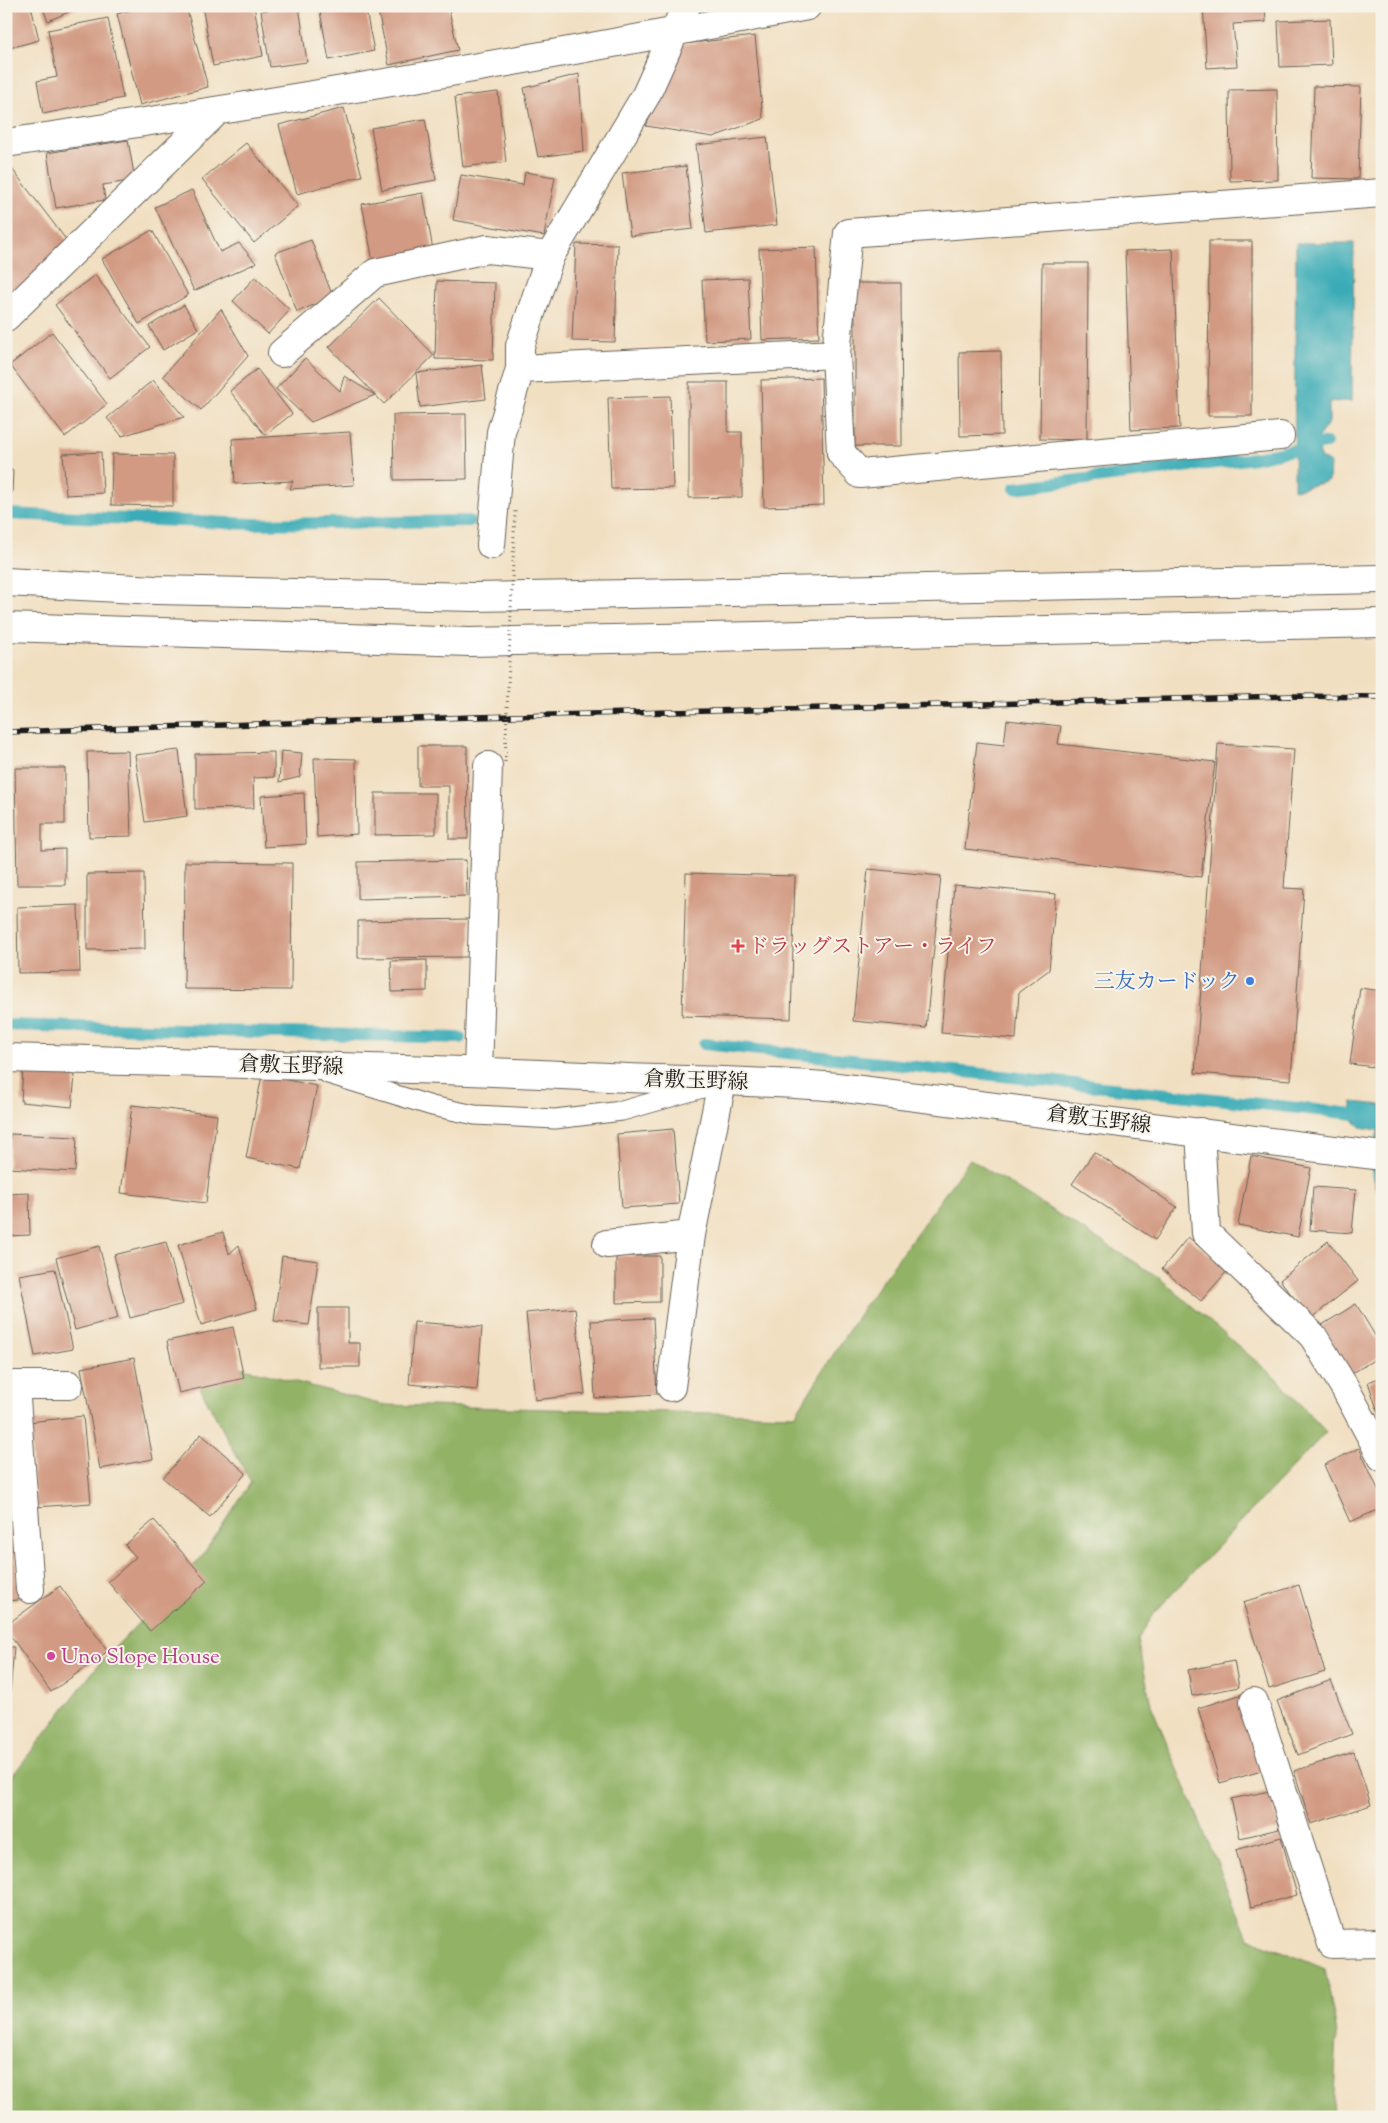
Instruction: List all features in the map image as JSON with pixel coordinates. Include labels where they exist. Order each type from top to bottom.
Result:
[{"type":"street","points":[[491,545],[501,432],[520,370],[520,346],[550,256],[646,95],[676,32],[686,6]]},
{"type":"street","points":[[6,143],[217,111],[676,32],[807,6]]},
{"type":"street","points":[[6,317],[217,111]]},
{"type":"street","points":[[1280,436],[860,474],[841,453],[836,354],[848,233],[1382,193]]},
{"type":"street","points":[[282,353],[375,273],[487,249],[550,256]]},
{"type":"street","points":[[520,370],[836,354]]},
{"type":"street","points":[[6,582],[156,590],[474,597],[1382,579]]},
{"type":"street","points":[[6,627],[470,642],[1382,623]]},
{"type":"street","points":[[478,1071],[497,764]]},
{"type":"street","name":"倉敷玉野線","points":[[6,1058],[301,1065],[722,1082],[784,1082],[837,1087],[1375,1155]]},
{"type":"street","points":[[671,1387],[691,1235],[722,1082]]},
{"type":"street","points":[[1200,1132],[1206,1233],[1313,1336],[1345,1388],[1382,1457]]},
{"type":"street","points":[[607,1244],[691,1235]]},
{"type":"street","points":[[30,1589],[11,1386],[69,1385]]},
{"type":"street","points":[[1254,1702],[1332,1944],[1382,1943]]},
{"type":"lane","points":[[301,1065],[432,1106],[466,1113],[555,1119],[622,1111],[722,1082]]},
{"type":"path","points":[[497,764],[515,511]]},
{"type":"green space","points":[[970,1159],[1157,1276],[1279,1381],[1326,1432],[1156,1611],[1138,1639],[1151,1705],[1248,1937],[1325,1969],[1337,2034],[1333,2117],[6,2117],[6,1784],[99,1664],[200,1559],[251,1482],[200,1388],[217,1361],[383,1405],[795,1415],[866,1303]]},
{"type":"water","points":[[1296,243],[1354,243],[1352,401],[1329,402],[1329,422],[1319,436],[1320,458],[1330,462],[1329,481],[1294,490]]},
{"type":"water","points":[[1352,1102],[1382,1105],[1382,1197],[1377,1190],[1372,1174],[1378,1130],[1360,1127],[1352,1119]]},
{"type":"building","points":[[31,6],[39,40],[6,49],[6,11]]},
{"type":"building","points":[[42,6],[82,6],[48,21]]},
{"type":"building","points":[[145,6],[186,6],[208,87],[140,105],[117,14]]},
{"type":"building","points":[[202,6],[254,6],[263,56],[213,66]]},
{"type":"building","points":[[299,6],[307,62],[270,67],[261,11]]},
{"type":"building","points":[[319,6],[365,6],[374,51],[329,60]]},
{"type":"building","points":[[377,6],[448,6],[458,50],[389,65]]},
{"type":"building","points":[[1203,6],[1265,6],[1266,22],[1233,24],[1237,66],[1207,68]]},
{"type":"building","points":[[108,18],[123,98],[43,114],[37,81],[57,77],[48,30]]},
{"type":"building","points":[[1330,19],[1332,65],[1280,67],[1278,21]]},
{"type":"building","points":[[755,36],[763,119],[713,137],[646,126],[683,44]]},
{"type":"building","points":[[579,74],[584,151],[538,157],[524,88]]},
{"type":"building","points":[[1314,86],[1361,87],[1358,179],[1311,178]]},
{"type":"building","points":[[1277,89],[1278,180],[1230,181],[1229,90]]},
{"type":"building","points":[[498,92],[506,162],[463,167],[455,97]]},
{"type":"building","points":[[344,108],[362,176],[297,194],[279,125]]},
{"type":"building","points":[[425,119],[436,180],[382,190],[371,128]]},
{"type":"building","points":[[767,137],[777,225],[706,233],[696,145]]},
{"type":"building","points":[[128,140],[135,180],[103,185],[105,200],[56,208],[47,153]]},
{"type":"building","points":[[246,143],[298,206],[254,243],[202,179]]},
{"type":"building","points":[[6,161],[74,250],[11,298],[6,292]]},
{"type":"building","points":[[686,166],[693,229],[630,236],[622,173]]},
{"type":"building","points":[[525,172],[555,177],[544,236],[453,220],[461,175],[523,185]]},
{"type":"building","points":[[192,190],[220,252],[239,243],[256,263],[194,291],[155,207]]},
{"type":"building","points":[[423,193],[433,250],[373,261],[362,204]]},
{"type":"building","points":[[152,230],[188,295],[139,324],[102,259]]},
{"type":"building","points":[[311,240],[333,297],[297,312],[275,253]]},
{"type":"building","points":[[1209,241],[1252,241],[1252,416],[1208,416]]},
{"type":"building","points":[[576,244],[618,245],[615,342],[572,341]]},
{"type":"building","points":[[816,247],[819,338],[762,340],[759,249]]},
{"type":"building","points":[[1173,249],[1180,428],[1131,430],[1125,251]]},
{"type":"building","points":[[1042,263],[1088,263],[1087,440],[1040,439]]},
{"type":"building","points":[[95,275],[150,347],[110,378],[55,305]]},
{"type":"building","points":[[255,277],[290,310],[268,334],[233,301]]},
{"type":"building","points":[[748,278],[751,339],[705,341],[702,280]]},
{"type":"building","points":[[437,281],[495,283],[493,360],[435,359]]},
{"type":"building","points":[[855,283],[901,283],[902,446],[855,446]]},
{"type":"building","points":[[379,298],[434,355],[384,404],[329,347]]},
{"type":"building","points":[[184,305],[198,329],[163,350],[149,326]]},
{"type":"building","points":[[221,309],[248,356],[201,410],[163,376]]},
{"type":"building","points":[[52,332],[107,404],[65,437],[10,365]]},
{"type":"building","points":[[1001,351],[1002,435],[960,436],[959,352]]},
{"type":"building","points":[[305,358],[340,391],[344,376],[375,395],[311,422],[276,389]]},
{"type":"building","points":[[482,365],[486,399],[420,407],[416,373]]},
{"type":"building","points":[[257,369],[292,414],[265,435],[230,391]]},
{"type":"building","points":[[821,378],[824,505],[764,507],[761,380]]},
{"type":"building","points":[[153,380],[184,417],[122,436],[107,418]]},
{"type":"building","points":[[689,382],[728,382],[728,432],[742,432],[742,497],[689,498]]},
{"type":"building","points":[[670,396],[673,488],[611,489],[608,398]]},
{"type":"building","points":[[466,414],[467,479],[394,480],[393,415]]},
{"type":"building","points":[[350,432],[354,485],[290,489],[293,481],[235,484],[232,439]]},
{"type":"building","points":[[101,452],[103,493],[66,495],[63,454]]},
{"type":"building","points":[[112,454],[173,455],[173,506],[111,505]]},
{"type":"building","points":[[6,470],[13,470],[12,493],[6,493]]},
{"type":"building","points":[[1007,720],[1061,726],[1058,744],[1215,762],[1201,877],[965,849],[977,742],[1004,745]]},
{"type":"building","name":"三友カードック","points":[[1218,744],[1294,749],[1284,888],[1304,889],[1291,1080],[1195,1073]]},
{"type":"building","points":[[418,746],[467,746],[468,839],[449,839],[449,786],[418,786]]},
{"type":"building","points":[[179,750],[187,816],[145,822],[135,755]]},
{"type":"building","points":[[128,751],[131,836],[89,837],[87,752]]},
{"type":"building","points":[[281,751],[302,753],[300,777],[279,782]]},
{"type":"building","points":[[274,752],[274,777],[253,778],[254,808],[195,809],[195,754]]},
{"type":"building","points":[[314,758],[356,759],[357,834],[317,837]]},
{"type":"building","points":[[15,768],[65,768],[65,824],[42,824],[42,850],[65,849],[65,885],[17,885]]},
{"type":"building","points":[[304,793],[306,844],[264,847],[261,796]]},
{"type":"building","points":[[375,793],[436,793],[436,834],[375,835]]},
{"type":"building","points":[[466,860],[467,896],[358,899],[358,862]]},
{"type":"building","points":[[185,862],[292,863],[291,990],[184,989]]},
{"type":"building","points":[[868,869],[941,876],[926,1028],[853,1021]]},
{"type":"building","points":[[144,873],[145,949],[87,950],[87,874]]},
{"type":"building","name":"ドラッグストアー・ライフ","points":[[686,873],[795,876],[791,1019],[682,1016]]},
{"type":"building","points":[[954,885],[1056,894],[1049,970],[1019,992],[1016,1039],[941,1033]]},
{"type":"building","points":[[78,905],[80,972],[18,973],[17,907]]},
{"type":"building","points":[[470,919],[470,957],[358,958],[358,921]]},
{"type":"building","points":[[427,960],[427,991],[392,992],[391,961]]},
{"type":"building","points":[[1360,988],[1382,991],[1382,1068],[1350,1064]]},
{"type":"building","points":[[23,1069],[75,1075],[72,1107],[21,1102]]},
{"type":"building","points":[[262,1075],[317,1086],[300,1169],[246,1158]]},
{"type":"building","points":[[132,1105],[217,1115],[206,1203],[121,1193]]},
{"type":"building","points":[[673,1129],[679,1204],[622,1208],[617,1134]]},
{"type":"building","points":[[10,1134],[77,1137],[75,1172],[8,1168]]},
{"type":"building","points":[[1094,1152],[1177,1207],[1155,1240],[1072,1184]]},
{"type":"building","points":[[1251,1156],[1311,1168],[1298,1237],[1238,1225]]},
{"type":"building","points":[[1313,1187],[1356,1190],[1352,1233],[1310,1230]]},
{"type":"building","points":[[29,1193],[30,1235],[6,1236],[6,1194]]},
{"type":"building","points":[[223,1232],[229,1254],[239,1245],[257,1309],[201,1325],[178,1245]]},
{"type":"building","points":[[1188,1237],[1228,1270],[1201,1301],[1162,1269]]},
{"type":"building","points":[[1328,1241],[1358,1281],[1310,1319],[1280,1280]]},
{"type":"building","points":[[166,1242],[183,1304],[130,1318],[114,1255]]},
{"type":"building","points":[[99,1246],[118,1318],[75,1330],[56,1258]]},
{"type":"building","points":[[282,1256],[318,1261],[309,1325],[274,1321]]},
{"type":"building","points":[[616,1256],[660,1256],[660,1302],[616,1303]]},
{"type":"building","points":[[55,1269],[73,1349],[35,1356],[19,1275]]},
{"type":"building","points":[[1356,1304],[1382,1347],[1382,1355],[1351,1374],[1322,1325]]},
{"type":"building","points":[[318,1308],[348,1308],[348,1343],[360,1343],[360,1367],[318,1367]]},
{"type":"building","points":[[575,1308],[585,1394],[535,1400],[526,1313]]},
{"type":"building","points":[[653,1318],[657,1394],[595,1398],[591,1321]]},
{"type":"building","points":[[414,1322],[482,1327],[477,1390],[409,1384]]},
{"type":"building","points":[[233,1327],[244,1378],[179,1393],[167,1341]]},
{"type":"building","points":[[134,1358],[153,1459],[100,1469],[81,1368]]},
{"type":"building","points":[[1382,1377],[1382,1421],[1381,1421],[1368,1382]]},
{"type":"building","points":[[83,1416],[91,1503],[36,1507],[29,1422]]},
{"type":"building","points":[[201,1434],[246,1473],[210,1517],[163,1478]]},
{"type":"building","points":[[1359,1448],[1382,1498],[1382,1508],[1350,1522],[1324,1465]]},
{"type":"building","points":[[6,1504],[12,1504],[18,1600],[6,1601]]},
{"type":"building","points":[[154,1520],[207,1581],[150,1631],[108,1582],[136,1557],[125,1545]]},
{"type":"building","points":[[1382,1528],[1382,1542],[1381,1542],[1378,1529]]},
{"type":"building","points":[[1299,1585],[1325,1672],[1269,1689],[1243,1602]]},
{"type":"building","points":[[60,1586],[108,1651],[51,1692],[6,1630],[6,1625]]},
{"type":"building","points":[[6,1647],[14,1647],[8,1718],[6,1718]]},
{"type":"building","points":[[1234,1661],[1239,1687],[1192,1696],[1188,1670]]},
{"type":"building","points":[[1331,1680],[1352,1734],[1298,1755],[1277,1701]]},
{"type":"building","points":[[1243,1694],[1265,1770],[1220,1783],[1198,1708]]},
{"type":"building","points":[[1354,1752],[1371,1805],[1311,1824],[1294,1771]]},
{"type":"building","points":[[1270,1791],[1279,1829],[1240,1838],[1231,1799]]},
{"type":"building","points":[[1281,1837],[1297,1895],[1251,1907],[1236,1850]]},
{"type":"waterway","points":[[1015,488],[1255,458],[1326,443]]},
{"type":"waterway","points":[[6,514],[255,524],[469,521]]},
{"type":"waterway","points":[[6,1025],[460,1038]]},
{"type":"waterway","points":[[704,1044],[1382,1117]]},
{"type":"railway","points":[[6,732],[474,717],[1292,696],[1382,697]]},
{"type":"place","name":"ドラッグストアー・ライフ","points":[[738,946]]},
{"type":"place","name":"三友カードック","points":[[1250,981]]},
{"type":"place","name":"Uno Slope House","points":[[51,1656]]}]
